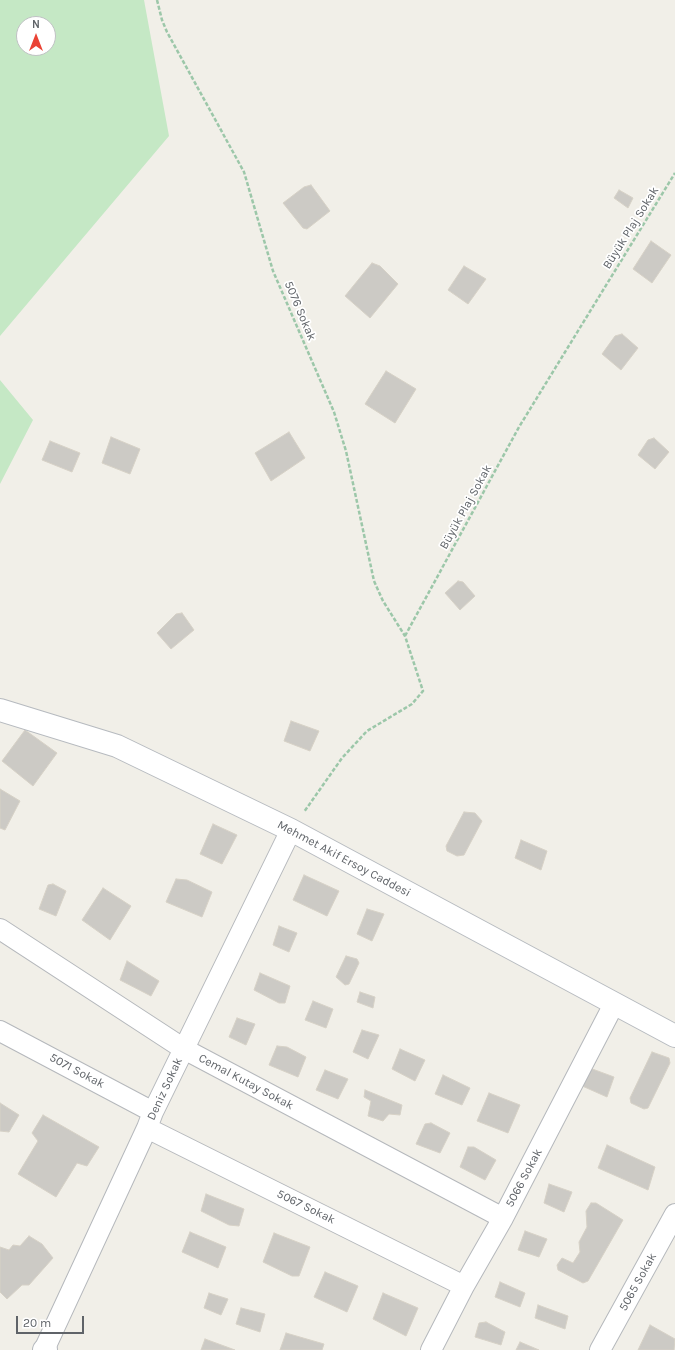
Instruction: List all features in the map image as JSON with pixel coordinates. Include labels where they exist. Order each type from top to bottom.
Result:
[{"type":"street","name":"Mehmet Akif Ersoy Caddesi","points":[[0,710],[117,746],[291,830],[675,1036]]},
{"type":"street","name":"Deniz Sokak","points":[[44,1350],[150,1120],[291,830]]},
{"type":"street","name":"Cemal Kutay Sokak","points":[[0,928],[184,1049],[502,1218]]},
{"type":"street","name":"5066 Sokak","points":[[431,1350],[614,1004]]},
{"type":"street","name":"5071 Sokak","points":[[0,1030],[150,1120]]},
{"type":"street","name":"5067 Sokak","points":[[150,1120],[464,1286]]},
{"type":"street","name":"5065 Sokak","points":[[600,1350],[675,1214]]},
{"type":"path","name":"5076 Sokak","points":[[157,0],[167,32],[244,172],[273,271],[334,412],[346,451],[374,581],[383,601],[405,636]]},
{"type":"path","name":"Büyük Plaj Sokak","points":[[405,636],[519,427],[675,173]]},
{"type":"path","points":[[291,830],[342,758],[367,731],[412,704],[423,691],[405,636]]},
{"type":"green space","points":[[0,0],[144,0],[169,136],[0,336]]},
{"type":"green space","points":[[0,380],[33,420],[0,484]]},
{"type":"building","points":[[311,185],[330,211],[307,229],[303,228],[283,203],[304,187]]},
{"type":"building","points":[[619,190],[633,198],[628,208],[614,198]]},
{"type":"building","points":[[651,241],[671,255],[652,283],[633,269]]},
{"type":"building","points":[[372,263],[380,266],[398,284],[370,318],[345,296]]},
{"type":"building","points":[[464,266],[486,279],[468,304],[448,290]]},
{"type":"building","points":[[622,334],[638,348],[621,370],[602,354],[615,336]]},
{"type":"building","points":[[386,371],[416,389],[395,423],[365,404]]},
{"type":"building","points":[[289,432],[305,458],[271,481],[255,453]]},
{"type":"building","points":[[111,437],[140,449],[130,474],[102,463]]},
{"type":"building","points":[[654,438],[669,452],[655,469],[638,455],[648,440]]},
{"type":"building","points":[[50,441],[80,453],[72,472],[42,460]]},
{"type":"building","points":[[458,581],[463,582],[475,596],[460,610],[445,593]]},
{"type":"building","points":[[182,613],[194,630],[171,649],[157,633],[176,614]]},
{"type":"building","points":[[291,721],[319,731],[310,751],[284,741]]},
{"type":"building","points":[[25,730],[57,753],[33,786],[2,761]]},
{"type":"building","points":[[0,789],[20,801],[5,830],[0,828]]},
{"type":"building","points":[[464,812],[475,813],[482,821],[464,855],[457,856],[447,851],[446,846]]},
{"type":"building","points":[[213,824],[237,835],[222,864],[200,854]]},
{"type":"building","points":[[521,840],[547,851],[541,870],[515,858]]},
{"type":"building","points":[[304,875],[339,891],[327,916],[293,900]]},
{"type":"building","points":[[176,879],[187,880],[212,892],[202,917],[166,902]]},
{"type":"building","points":[[53,884],[66,891],[56,916],[39,909],[48,885]]},
{"type":"building","points":[[103,888],[131,906],[110,940],[82,920]]},
{"type":"building","points":[[367,909],[384,914],[372,941],[357,934]]},
{"type":"building","points":[[279,926],[297,933],[289,952],[273,945]]},
{"type":"building","points":[[346,956],[357,959],[359,963],[349,984],[345,985],[336,977]]},
{"type":"building","points":[[127,961],[159,981],[151,996],[120,980]]},
{"type":"building","points":[[260,973],[290,986],[285,1003],[279,1003],[254,990]]},
{"type":"building","points":[[360,992],[375,997],[373,1008],[357,1002]]},
{"type":"building","points":[[313,1001],[333,1009],[326,1028],[305,1020]]},
{"type":"building","points":[[237,1018],[255,1024],[246,1045],[229,1037]]},
{"type":"building","points":[[362,1030],[379,1035],[368,1059],[353,1052]]},
{"type":"building","points":[[277,1046],[287,1047],[306,1057],[298,1077],[269,1065]]},
{"type":"building","points":[[400,1049],[425,1060],[415,1081],[392,1069]]},
{"type":"building","points":[[652,1052],[669,1058],[670,1063],[648,1108],[644,1109],[631,1103],[630,1098]]},
{"type":"building","points":[[587,1067],[614,1077],[607,1097],[580,1085]]},
{"type":"building","points":[[325,1070],[348,1079],[338,1099],[316,1090]]},
{"type":"building","points":[[443,1075],[470,1088],[462,1105],[435,1094]]},
{"type":"building","points":[[365,1090],[402,1105],[400,1115],[389,1114],[383,1121],[368,1116],[371,1101],[364,1097]]},
{"type":"building","points":[[489,1093],[520,1105],[508,1133],[477,1121]]},
{"type":"building","points":[[0,1103],[19,1115],[9,1132],[0,1131]]},
{"type":"building","points":[[43,1115],[99,1147],[87,1166],[77,1163],[56,1197],[18,1174],[38,1141],[32,1133]]},
{"type":"building","points":[[431,1123],[450,1133],[440,1153],[416,1144],[425,1124]]},
{"type":"building","points":[[607,1145],[655,1167],[648,1190],[598,1168]]},
{"type":"building","points":[[468,1147],[474,1147],[496,1160],[485,1180],[460,1167]]},
{"type":"building","points":[[549,1184],[572,1192],[564,1212],[544,1203]]},
{"type":"building","points":[[206,1194],[244,1209],[239,1226],[229,1225],[201,1211]]},
{"type":"building","points":[[591,1203],[596,1203],[623,1220],[588,1281],[583,1283],[558,1270],[557,1265],[562,1258],[573,1263],[580,1252],[579,1242],[587,1227],[586,1211]]},
{"type":"building","points":[[525,1231],[547,1239],[539,1257],[518,1250]]},
{"type":"building","points":[[190,1232],[226,1247],[218,1268],[182,1252]]},
{"type":"building","points":[[274,1233],[310,1247],[299,1276],[292,1276],[263,1262]]},
{"type":"building","points":[[29,1236],[42,1244],[53,1258],[29,1285],[22,1285],[7,1299],[0,1292],[0,1247],[9,1250],[13,1245],[20,1246]]},
{"type":"building","points":[[325,1272],[358,1286],[347,1312],[314,1297]]},
{"type":"building","points":[[500,1282],[525,1293],[520,1307],[495,1297]]},
{"type":"building","points":[[209,1293],[228,1299],[221,1315],[204,1308]]},
{"type":"building","points":[[383,1293],[418,1308],[406,1336],[373,1319]]},
{"type":"building","points":[[538,1305],[568,1316],[565,1329],[535,1318]]},
{"type":"building","points":[[241,1308],[265,1314],[260,1332],[236,1324]]},
{"type":"building","points":[[486,1322],[505,1332],[501,1345],[475,1337],[479,1323]]},
{"type":"building","points":[[650,1325],[675,1339],[674,1350],[638,1350]]},
{"type":"building","points":[[286,1333],[324,1344],[322,1350],[280,1350]]},
{"type":"building","points":[[205,1339],[235,1350],[201,1350]]},
{"type":"building","points":[[520,1342],[539,1350],[516,1350]]}]
